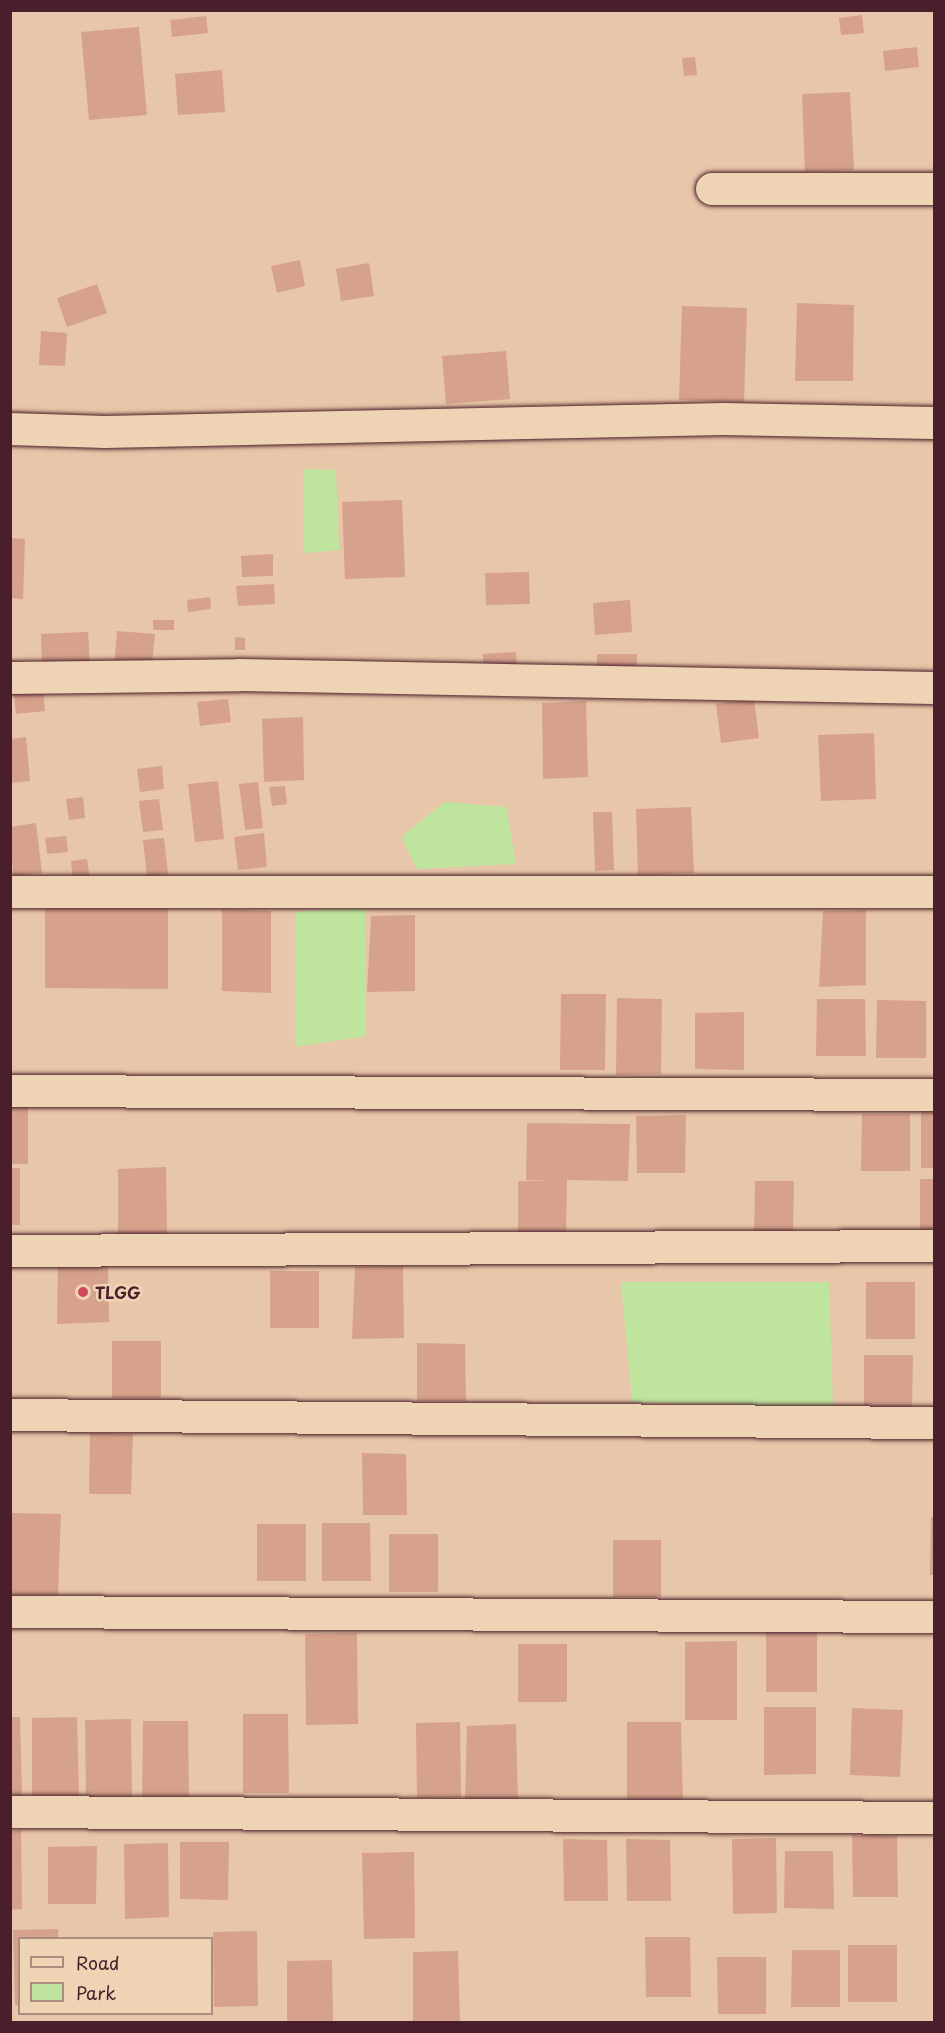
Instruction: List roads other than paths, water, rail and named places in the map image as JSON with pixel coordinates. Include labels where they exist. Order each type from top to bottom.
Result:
[{"type":"street","points":[[712,189],[934,189]]},
{"type":"street","points":[[10,429],[117,431],[723,419],[934,423]]},
{"type":"street","points":[[10,678],[240,675],[934,688]]},
{"type":"street","points":[[10,892],[934,892]]},
{"type":"street","points":[[10,1091],[934,1095]]},
{"type":"street","points":[[10,1251],[934,1246]]},
{"type":"street","points":[[10,1414],[934,1423]]},
{"type":"street","points":[[10,1612],[934,1617]]},
{"type":"street","points":[[10,1812],[934,1818]]},
{"type":"place","name":"TLGG","points":[[83,1292]]}]
